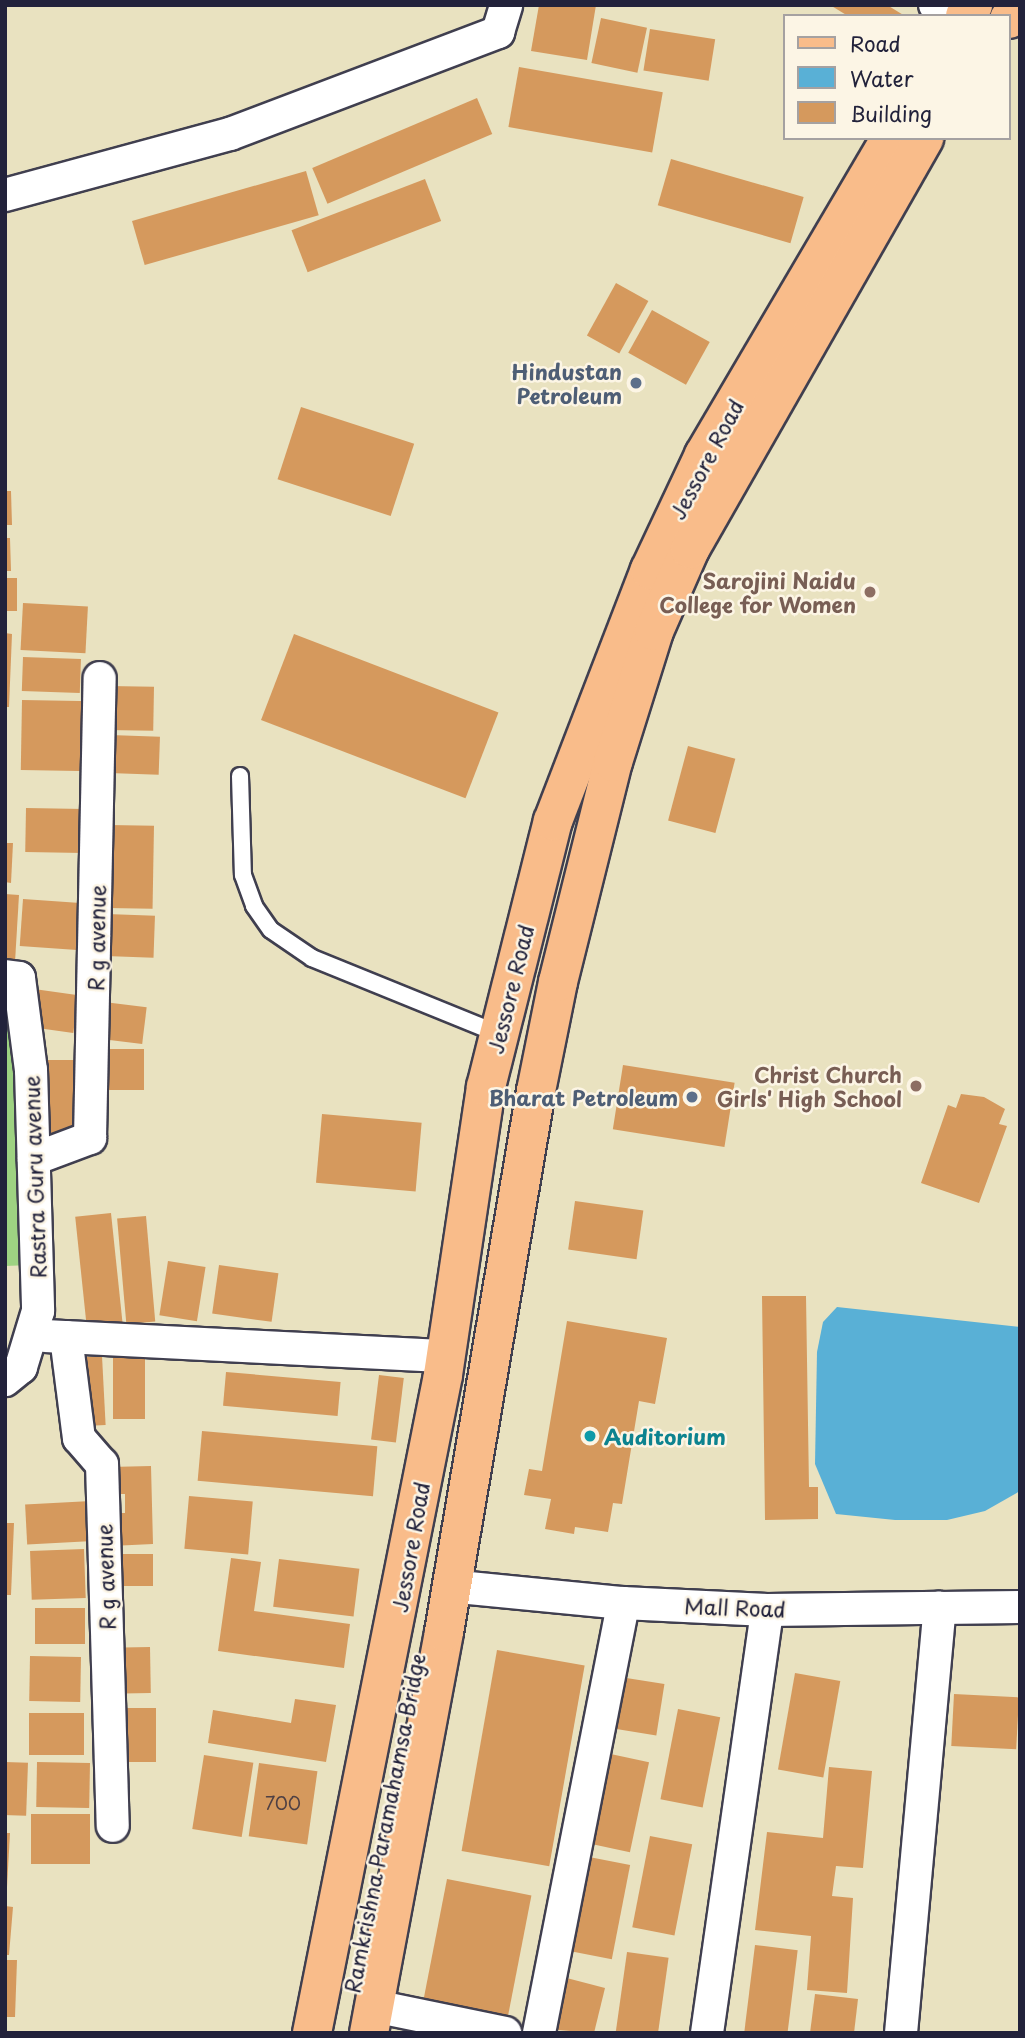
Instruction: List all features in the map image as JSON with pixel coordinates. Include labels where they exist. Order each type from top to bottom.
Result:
[{"type":"main road","name":"Jessore Road","points":[[312,2033],[445,1356],[484,1100],[553,821],[627,666],[663,575],[704,455],[890,140]]},
{"type":"main road","name":"Jessore Road","points":[[663,575],[923,140]]},
{"type":"main road","name":"Jessore Road","points":[[371,2019],[451,1590],[558,982],[613,762],[627,666]]},
{"type":"main road","name":"Ramkrishna Paramahamsa Bridge","points":[[344,2033],[479,1318],[541,958],[611,709],[627,666]]},
{"type":"street","points":[[5,195],[243,129],[498,32],[506,5]]},
{"type":"street","name":"R g avenue","points":[[34,1159],[90,1138],[100,678]]},
{"type":"street","name":"Rastra Guru avenue","points":[[5,976],[19,978],[31,1070],[38,1311],[21,1367],[5,1380]]},
{"type":"street","points":[[30,1335],[445,1356]]},
{"type":"street","name":"R g avenue","points":[[66,1337],[79,1438],[102,1464],[113,1826]]},
{"type":"street","name":"Mall Road","points":[[451,1590],[459,1587],[623,1603],[767,1610],[1020,1607]]},
{"type":"street","points":[[539,2033],[623,1603]]},
{"type":"street","points":[[901,2033],[940,1608]]},
{"type":"street","points":[[707,2033],[767,1610]]},
{"type":"street","points":[[371,2019],[505,2033]]},
{"type":"lane","points":[[240,776],[243,875],[254,906],[271,930],[312,958],[499,1034]]},
{"type":"green space","points":[[5,988],[31,1265],[5,1266]]},
{"type":"water","points":[[837,1307],[1020,1327],[1020,1491],[985,1511],[947,1520],[895,1520],[836,1514],[815,1464],[817,1352],[823,1322]]},
{"type":"building","points":[[539,5],[596,5],[587,60],[531,51]]},
{"type":"building","points":[[830,5],[887,5],[902,14],[845,14]]},
{"type":"building","points":[[601,18],[647,28],[637,73],[591,63]]},
{"type":"building","points":[[650,29],[715,39],[709,81],[643,70]]},
{"type":"building","points":[[519,67],[663,92],[652,152],[508,127]]},
{"type":"building","points":[[477,98],[492,134],[327,204],[312,168]]},
{"type":"building","points":[[671,159],[804,197],[790,243],[658,205]]},
{"type":"building","points":[[306,171],[319,215],[145,265],[132,221]]},
{"type":"building","points":[[425,179],[441,221],[308,272],[291,230]]},
{"type":"building","points":[[616,283],[648,301],[619,353],[587,335]]},
{"type":"building","points":[[652,310],[710,342],[686,385],[628,353]]},
{"type":"building","points":[[301,407],[414,444],[391,516],[278,479]]},
{"type":"building","points":[[5,491],[11,491],[12,525],[5,525]]},
{"type":"building","points":[[5,538],[10,538],[11,571],[5,571]]},
{"type":"building","points":[[5,578],[17,578],[17,611],[5,611]]},
{"type":"building","points":[[23,603],[88,606],[85,653],[21,650]]},
{"type":"building","points":[[5,633],[12,634],[9,707],[5,707]]},
{"type":"building","points":[[294,634],[498,712],[465,798],[261,720]]},
{"type":"building","points":[[23,657],[81,659],[80,693],[22,691]]},
{"type":"building","points":[[108,686],[154,687],[153,731],[107,730]]},
{"type":"building","points":[[22,700],[94,701],[93,771],[21,770]]},
{"type":"building","points":[[110,735],[160,737],[159,775],[109,773]]},
{"type":"building","points":[[688,746],[735,759],[715,833],[668,820]]},
{"type":"building","points":[[26,808],[84,809],[83,853],[25,852]]},
{"type":"building","points":[[109,825],[154,826],[153,909],[108,908]]},
{"type":"building","points":[[5,843],[13,843],[11,883],[5,882]]},
{"type":"building","points":[[5,894],[19,895],[15,962],[5,962]]},
{"type":"building","points":[[23,899],[84,903],[81,950],[20,946]]},
{"type":"building","points":[[107,914],[155,916],[154,958],[106,956]]},
{"type":"building","points":[[34,989],[79,995],[73,1033],[29,1027]]},
{"type":"building","points":[[104,1002],[147,1007],[142,1044],[99,1039]]},
{"type":"building","points":[[104,1049],[144,1049],[144,1090],[104,1090]]},
{"type":"building","points":[[39,1060],[80,1060],[80,1138],[39,1138]]},
{"type":"building","points":[[623,1065],[735,1083],[724,1147],[613,1129]]},
{"type":"building","points":[[961,1094],[984,1097],[1005,1109],[999,1124],[1007,1126],[979,1203],[921,1183],[948,1105],[956,1108]]},
{"type":"building","points":[[322,1114],[422,1123],[416,1191],[316,1183]]},
{"type":"building","points":[[575,1201],[643,1211],[637,1259],[568,1250]]},
{"type":"building","points":[[111,1213],[123,1323],[87,1327],[75,1217]]},
{"type":"building","points":[[146,1216],[155,1322],[126,1324],[117,1219]]},
{"type":"building","points":[[168,1261],[206,1267],[197,1321],[159,1315]]},
{"type":"building","points":[[219,1265],[278,1273],[272,1322],[212,1314]]},
{"type":"building","points":[[762,1296],[806,1296],[809,1487],[818,1487],[818,1519],[765,1520]]},
{"type":"building","name":"Auditorium","points":[[567,1321],[667,1338],[655,1404],[639,1401],[622,1504],[613,1503],[608,1532],[575,1527],[574,1534],[545,1529],[551,1499],[524,1495],[529,1469],[542,1471]]},
{"type":"building","points":[[113,1355],[145,1355],[145,1419],[113,1419]]},
{"type":"building","points":[[102,1356],[106,1425],[80,1426],[76,1357]]},
{"type":"building","points":[[226,1372],[341,1382],[338,1416],[223,1406]]},
{"type":"building","points":[[379,1375],[404,1378],[396,1443],[371,1440]]},
{"type":"building","points":[[202,1431],[377,1446],[373,1496],[198,1481]]},
{"type":"building","points":[[151,1466],[153,1544],[111,1546],[111,1513],[125,1513],[125,1494],[110,1494],[110,1467]]},
{"type":"building","points":[[189,1496],[253,1502],[248,1554],[184,1549]]},
{"type":"building","points":[[91,1501],[93,1541],[27,1544],[25,1504]]},
{"type":"building","points":[[5,1523],[14,1523],[11,1595],[5,1595]]},
{"type":"building","points":[[84,1549],[86,1598],[32,1600],[30,1551]]},
{"type":"building","points":[[117,1554],[153,1554],[153,1586],[117,1586]]},
{"type":"building","points":[[231,1558],[261,1562],[254,1611],[350,1624],[344,1668],[218,1651]]},
{"type":"building","points":[[279,1559],[359,1569],[354,1617],[273,1607]]},
{"type":"building","points":[[35,1608],[85,1608],[85,1644],[35,1644]]},
{"type":"building","points":[[150,1647],[151,1693],[110,1694],[109,1648]]},
{"type":"building","points":[[497,1650],[585,1665],[549,1866],[462,1851]]},
{"type":"building","points":[[30,1656],[81,1657],[80,1702],[29,1701]]},
{"type":"building","points":[[795,1673],[840,1681],[823,1777],[778,1770]]},
{"type":"building","points":[[620,1677],[664,1684],[656,1735],[612,1728]]},
{"type":"building","points":[[954,1694],[1019,1697],[1016,1749],[951,1746]]},
{"type":"building","points":[[295,1699],[336,1705],[326,1762],[208,1743],[213,1710],[291,1723]]},
{"type":"building","points":[[115,1708],[156,1708],[156,1762],[115,1762]]},
{"type":"building","points":[[678,1709],[720,1717],[703,1808],[660,1799]]},
{"type":"building","points":[[29,1713],[84,1713],[84,1755],[29,1755]]},
{"type":"building","points":[[606,1753],[649,1762],[630,1852],[587,1843]]},
{"type":"building","points":[[204,1755],[253,1763],[242,1837],[192,1829]]},
{"type":"building","points":[[5,1762],[28,1763],[26,1816],[5,1815]]},
{"type":"building","points":[[37,1762],[90,1763],[89,1808],[36,1807]]},
{"type":"building","points":[[259,1763],[317,1771],[307,1844],[249,1836]]},
{"type":"building","points":[[829,1767],[872,1771],[863,1868],[836,1866],[832,1896],[853,1898],[847,1993],[807,1990],[811,1936],[755,1930],[767,1832],[823,1838]]},
{"type":"building","points":[[31,1814],[90,1814],[90,1864],[31,1864]]},
{"type":"building","points":[[5,1833],[10,1833],[7,1887],[5,1887]]},
{"type":"building","points":[[650,1836],[692,1844],[674,1935],[632,1927]]},
{"type":"building","points":[[584,1856],[630,1865],[612,1959],[566,1950]]},
{"type":"building","points":[[447,1879],[531,1895],[506,2024],[422,2008]]},
{"type":"building","points":[[5,1906],[13,1907],[9,1955],[5,1955]]},
{"type":"building","points":[[755,1945],[798,1950],[788,2033],[744,2033]]},
{"type":"building","points":[[627,1952],[669,1958],[658,2033],[616,2033]]},
{"type":"building","points":[[5,1960],[17,1960],[15,2017],[5,2017]]},
{"type":"building","points":[[559,1976],[605,1988],[594,2033],[546,2029]]},
{"type":"building","points":[[815,1994],[858,1999],[854,2033],[810,2033]]},
{"type":"place","name":"Hindustan Petroleum","points":[[636,383]]},
{"type":"place","name":"Sarojini Naidu College for Women","points":[[870,592]]},
{"type":"place","name":"Christ Church Girls' High School","points":[[916,1086]]},
{"type":"place","name":"Bharat Petroleum","points":[[692,1097]]},
{"type":"place","name":"Auditorium","points":[[590,1436]]}]
